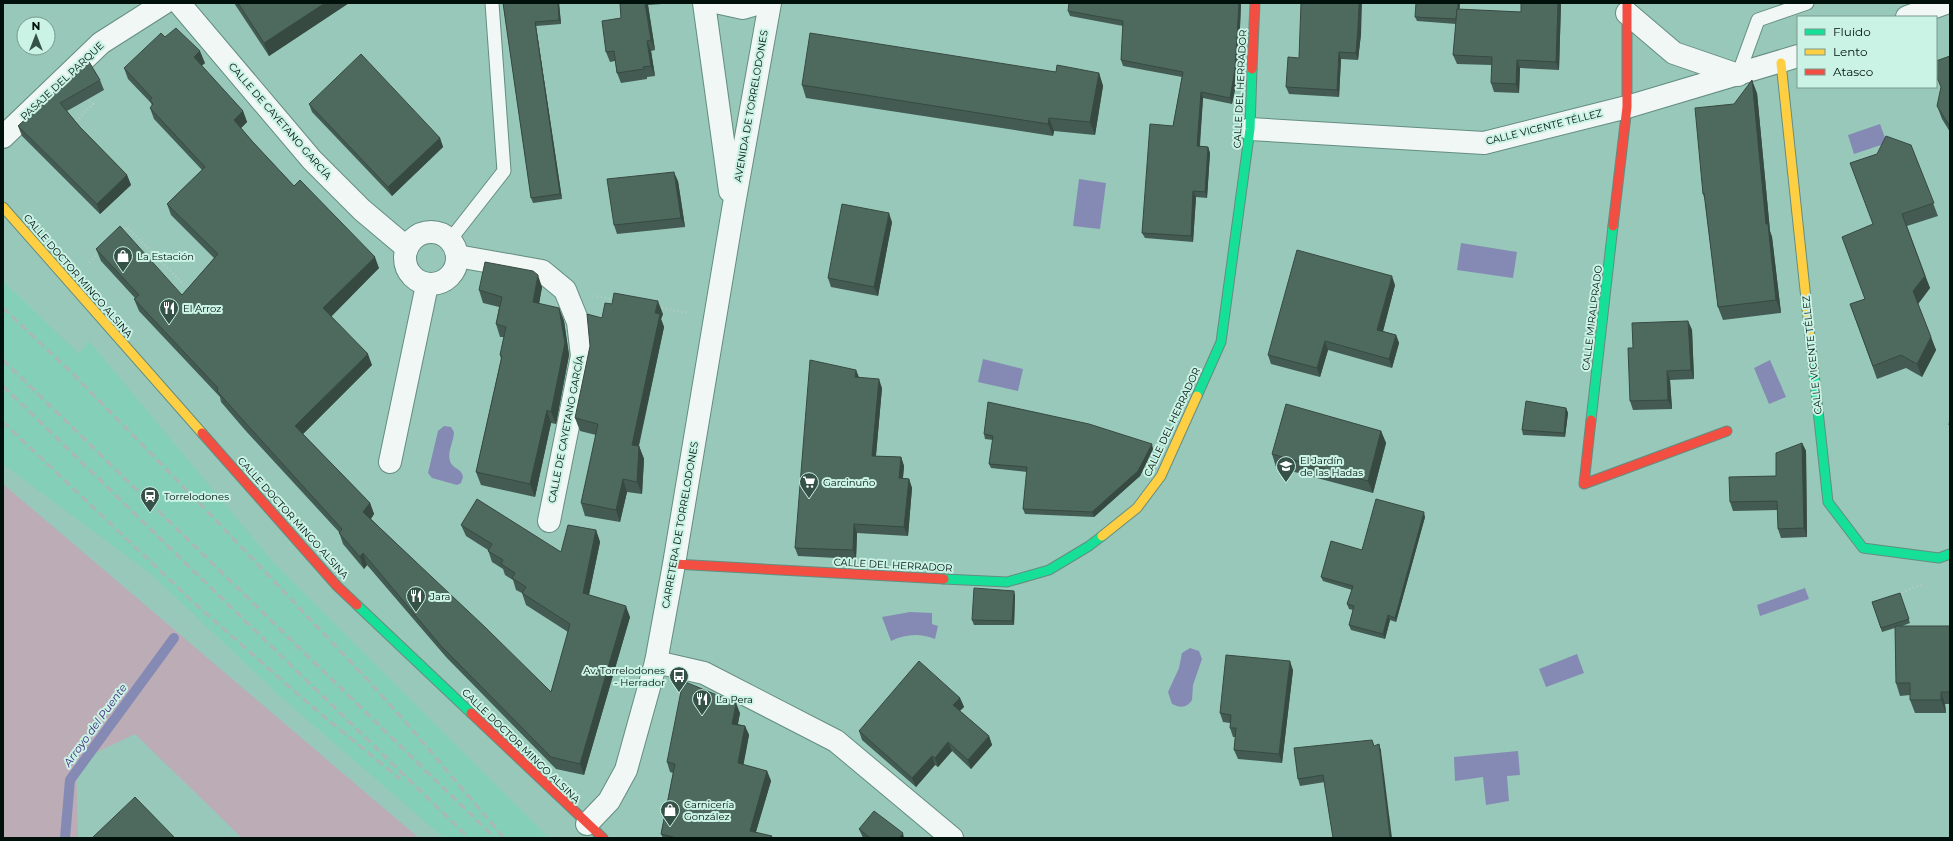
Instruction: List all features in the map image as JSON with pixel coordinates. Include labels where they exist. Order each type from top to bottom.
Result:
[{"type":"street","name":"PASAJE DEL PARQUE","points":[[3,137],[102,43],[164,3]]},
{"type":"street","name":"CALLE DE CAYETANO GARCÍA","points":[[179,3],[312,160],[362,210],[407,248]]},
{"type":"street","points":[[704,3],[733,210]]},
{"type":"street","points":[[720,3],[743,8],[760,3]]},
{"type":"street","name":"AVENIDA DE TORRELODONES","points":[[733,210],[770,3]]},
{"type":"street","name":"CALLE DEL HERRADOR","points":[[674,564],[1007,582],[1049,570],[1088,546],[1137,508],[1161,476],[1221,342],[1250,129],[1255,3]]},
{"type":"street","points":[[1910,16],[1946,3]]},
{"type":"street","points":[[1627,8],[1674,52],[1738,75]]},
{"type":"street","name":"CALLE MIRALPRADO","points":[[1627,8],[1627,107],[1584,484],[1727,431]]},
{"type":"street","name":"CALLE VICENTE TÉLLEZ","points":[[1250,129],[1484,143],[1627,107],[1790,60],[1828,502],[1863,548],[1939,558],[1950,554]]},
{"type":"street","name":"CALLE DOCTOR MINGO ALSINA","points":[[3,207],[337,586],[595,831]]},
{"type":"street","name":"CARRETERA DE TORRELODONES","points":[[595,831],[608,801],[626,770],[656,662],[674,564],[733,210]]},
{"type":"street","points":[[426,233],[439,233],[454,248],[456,268],[449,278],[439,284],[427,285],[411,276],[407,269],[405,260],[407,248],[415,238],[426,233]]},
{"type":"street","name":"CALLE DE CAYETANO GARCÍA","points":[[454,248],[542,271],[565,290],[578,322],[582,356],[549,521]]},
{"type":"street","points":[[390,462],[427,285]]},
{"type":"street","points":[[656,662],[704,673],[836,741],[952,838]]},
{"type":"lane","points":[[454,248],[504,171],[492,3]]},
{"type":"lane","points":[[1738,75],[1758,20],[1807,3]]},
{"type":"path","points":[[72,126],[93,104],[82,94]]},
{"type":"path","points":[[121,233],[127,227],[184,285]]},
{"type":"path","points":[[68,281],[103,249]]},
{"type":"path","points":[[565,290],[620,300]]},
{"type":"path","points":[[652,306],[714,317]]},
{"type":"path","points":[[1892,596],[1928,583]]},
{"type":"shaded area","name":"Torrelodones","points":[[3,281],[79,354],[89,341],[273,562],[549,838],[444,838],[281,697],[151,574],[3,464]]},
{"type":"shaded area","points":[[3,484],[419,838],[242,838],[135,734],[76,762],[78,838],[3,838]]},
{"type":"water","points":[[1880,124],[1887,143],[1854,154],[1848,135]]},
{"type":"water","points":[[1079,179],[1106,183],[1100,229],[1073,226]]},
{"type":"water","points":[[1461,243],[1517,252],[1513,278],[1457,270]]},
{"type":"water","points":[[983,359],[1023,369],[1018,391],[978,382]]},
{"type":"water","points":[[1770,360],[1786,397],[1769,404],[1754,368]]},
{"type":"water","points":[[444,426],[451,427],[454,432],[449,458],[451,464],[461,472],[463,477],[461,483],[457,485],[432,478],[428,473],[438,431]]},
{"type":"water","points":[[1805,588],[1809,599],[1760,616],[1757,605]]},
{"type":"water","points":[[910,612],[932,613],[932,624],[938,626],[935,639],[913,635],[891,641],[882,617]]},
{"type":"water","points":[[1190,648],[1199,651],[1202,659],[1193,685],[1192,700],[1186,706],[1178,706],[1172,704],[1168,692],[1179,668],[1182,653]]},
{"type":"water","points":[[1577,654],[1584,673],[1546,687],[1539,669]]},
{"type":"water","points":[[1518,751],[1520,775],[1507,776],[1509,801],[1486,805],[1483,777],[1455,781],[1454,757]]},
{"type":"building","points":[[238,3],[325,3],[264,43]]},
{"type":"building","points":[[503,3],[558,3],[559,20],[535,22],[560,194],[531,198]]},
{"type":"building","points":[[620,3],[645,3],[651,40],[647,41],[651,66],[643,67],[644,69],[617,73],[614,51],[606,52],[602,21],[621,18]]},
{"type":"building","points":[[1069,3],[1239,3],[1235,69],[1230,98],[1201,92],[1197,146],[1208,147],[1205,192],[1193,191],[1191,236],[1142,233],[1150,124],[1173,126],[1183,72],[1121,60],[1123,21],[1068,11]]},
{"type":"building","points":[[1301,3],[1359,3],[1356,53],[1339,52],[1337,90],[1286,87],[1288,57],[1299,58]]},
{"type":"building","points":[[1416,3],[1458,3],[1456,19],[1415,17]]},
{"type":"building","points":[[1521,3],[1558,3],[1556,62],[1517,60],[1516,84],[1491,83],[1492,57],[1453,55],[1457,9],[1521,12]]},
{"type":"building","points":[[176,28],[200,51],[194,57],[243,111],[234,120],[252,141],[294,186],[300,180],[375,257],[323,308],[368,354],[295,426],[370,503],[363,512],[486,628],[551,692],[570,624],[522,593],[526,587],[512,578],[515,573],[501,564],[503,560],[488,551],[492,544],[461,525],[477,499],[561,552],[568,525],[596,530],[583,593],[626,606],[580,764],[551,757],[441,646],[363,553],[360,557],[339,533],[342,529],[217,391],[218,388],[134,299],[139,295],[96,249],[120,226],[182,295],[218,254],[167,204],[205,167],[150,108],[153,104],[150,100],[152,98],[124,68],[161,33],[165,37]]},
{"type":"building","points":[[810,33],[1056,72],[1057,65],[1099,73],[1090,122],[1049,118],[1048,124],[802,85]]},
{"type":"building","points":[[361,54],[440,138],[388,187],[309,104]]},
{"type":"building","points":[[1950,56],[1949,125],[1937,106],[1941,87],[1937,77],[1937,61]]},
{"type":"building","points":[[88,60],[100,80],[60,103],[80,127],[127,175],[97,204],[18,126]]},
{"type":"building","points":[[1752,80],[1766,224],[1768,224],[1776,300],[1718,307],[1704,193],[1703,194],[1695,108],[1734,104]]},
{"type":"building","points":[[1886,136],[1911,145],[1934,203],[1902,214],[1925,276],[1913,291],[1931,337],[1917,364],[1901,355],[1873,366],[1850,304],[1865,299],[1842,237],[1873,224],[1850,163],[1877,154]]},
{"type":"building","points":[[674,172],[681,218],[614,225],[607,179]]},
{"type":"building","points":[[842,204],[889,213],[874,287],[828,278]]},
{"type":"building","points":[[1297,250],[1392,276],[1377,330],[1396,335],[1389,359],[1325,341],[1317,368],[1268,355]]},
{"type":"building","points":[[485,262],[533,271],[538,275],[533,302],[559,308],[565,343],[551,412],[547,410],[530,484],[476,472],[502,356],[500,355],[506,327],[496,324],[502,297],[479,290]]},
{"type":"building","points":[[614,293],[658,301],[655,313],[660,314],[632,445],[639,446],[637,482],[623,479],[616,510],[581,503],[598,424],[575,418],[590,346],[587,314],[602,318],[605,303],[612,304]]},
{"type":"building","points":[[1688,321],[1691,370],[1667,371],[1668,400],[1630,401],[1628,348],[1633,348],[1632,323]]},
{"type":"building","points":[[810,360],[856,370],[855,377],[879,379],[872,456],[901,457],[899,478],[909,479],[904,527],[854,524],[853,550],[795,548]]},
{"type":"building","points":[[1526,401],[1566,408],[1564,433],[1522,430]]},
{"type":"building","points":[[988,402],[1089,424],[1152,444],[1138,471],[1092,512],[1023,509],[1027,467],[989,464],[993,436],[984,434]]},
{"type":"building","points":[[1286,404],[1381,431],[1368,481],[1272,454]]},
{"type":"building","points":[[1802,443],[1804,528],[1778,529],[1777,501],[1730,502],[1729,477],[1776,476],[1776,453]]},
{"type":"building","points":[[1376,499],[1424,512],[1395,618],[1388,615],[1383,634],[1349,625],[1354,606],[1347,604],[1353,586],[1321,577],[1331,541],[1362,550]]},
{"type":"building","points":[[974,588],[1014,591],[1012,621],[972,620]]},
{"type":"building","points":[[1900,593],[1909,619],[1881,628],[1872,602]]},
{"type":"building","points":[[1895,626],[1950,626],[1950,692],[1941,692],[1941,700],[1910,700],[1910,683],[1896,683]]},
{"type":"building","points":[[1226,655],[1290,661],[1279,754],[1234,750],[1236,728],[1230,728],[1231,715],[1220,713]]},
{"type":"building","points":[[919,661],[960,698],[953,705],[989,736],[968,760],[948,742],[935,758],[932,756],[912,778],[859,731]]},
{"type":"building","points":[[683,681],[736,703],[732,724],[745,726],[738,763],[767,771],[750,831],[772,836],[771,838],[677,838],[661,834],[675,764],[667,762]]},
{"type":"building","points":[[1372,740],[1374,746],[1379,744],[1390,838],[1333,838],[1323,775],[1298,779],[1294,748]]},
{"type":"building","points":[[135,797],[175,838],[92,838]]},
{"type":"building","points":[[874,811],[903,833],[899,838],[870,838],[859,829]]},
{"type":"waterway","name":"Arroyo del Puente","points":[[65,838],[70,780],[174,638]]},
{"type":"railway","points":[[3,308],[72,373],[205,509],[366,678],[409,726],[504,838]]},
{"type":"railway","points":[[3,360],[495,838]]},
{"type":"railway","points":[[3,386],[469,838]]},
{"type":"railway","points":[[3,422],[192,601],[310,705],[400,779]]},
{"type":"traffic: fast","points":[[1197,396],[1221,342],[1250,129],[1252,69]]},
{"type":"traffic: fast","points":[[1591,420],[1613,226]]},
{"type":"traffic: fast","points":[[1810,337],[1828,502],[1863,548],[1939,558],[1950,554]]},
{"type":"traffic: fast","points":[[944,579],[1007,582],[1049,570],[1089,546],[1102,536]]},
{"type":"traffic: fast","points":[[357,605],[471,713]]},
{"type":"traffic: slow","points":[[1781,63],[1810,337]]},
{"type":"traffic: slow","points":[[3,207],[202,433]]},
{"type":"traffic: slow","points":[[1102,536],[1137,508],[1161,476],[1197,396]]},
{"type":"traffic: jam","points":[[1252,69],[1255,3]]},
{"type":"traffic: jam","points":[[1613,226],[1627,107],[1627,3]]},
{"type":"traffic: jam","points":[[1591,420],[1584,484],[1727,431]]},
{"type":"traffic: jam","points":[[202,433],[337,586],[357,605]]},
{"type":"traffic: jam","points":[[674,564],[944,579]]},
{"type":"traffic: jam","points":[[471,713],[603,838]]},
{"type":"place","name":"La Estación","points":[[123,273]]},
{"type":"place","name":"El Arroz","points":[[169,325]]},
{"type":"place","name":"El Jardín de las Hadas","points":[[1286,483]]},
{"type":"place","name":"Garcinuño","points":[[809,499]]},
{"type":"place","name":"Torrelodones","points":[[150,513]]},
{"type":"place","name":"Jara","points":[[416,613]]},
{"type":"place","name":"Av. Torrelodones - Herrador","points":[[679,693]]},
{"type":"place","name":"La Pera","points":[[702,716]]},
{"type":"place","name":"Carnicería González","points":[[670,827]]}]
